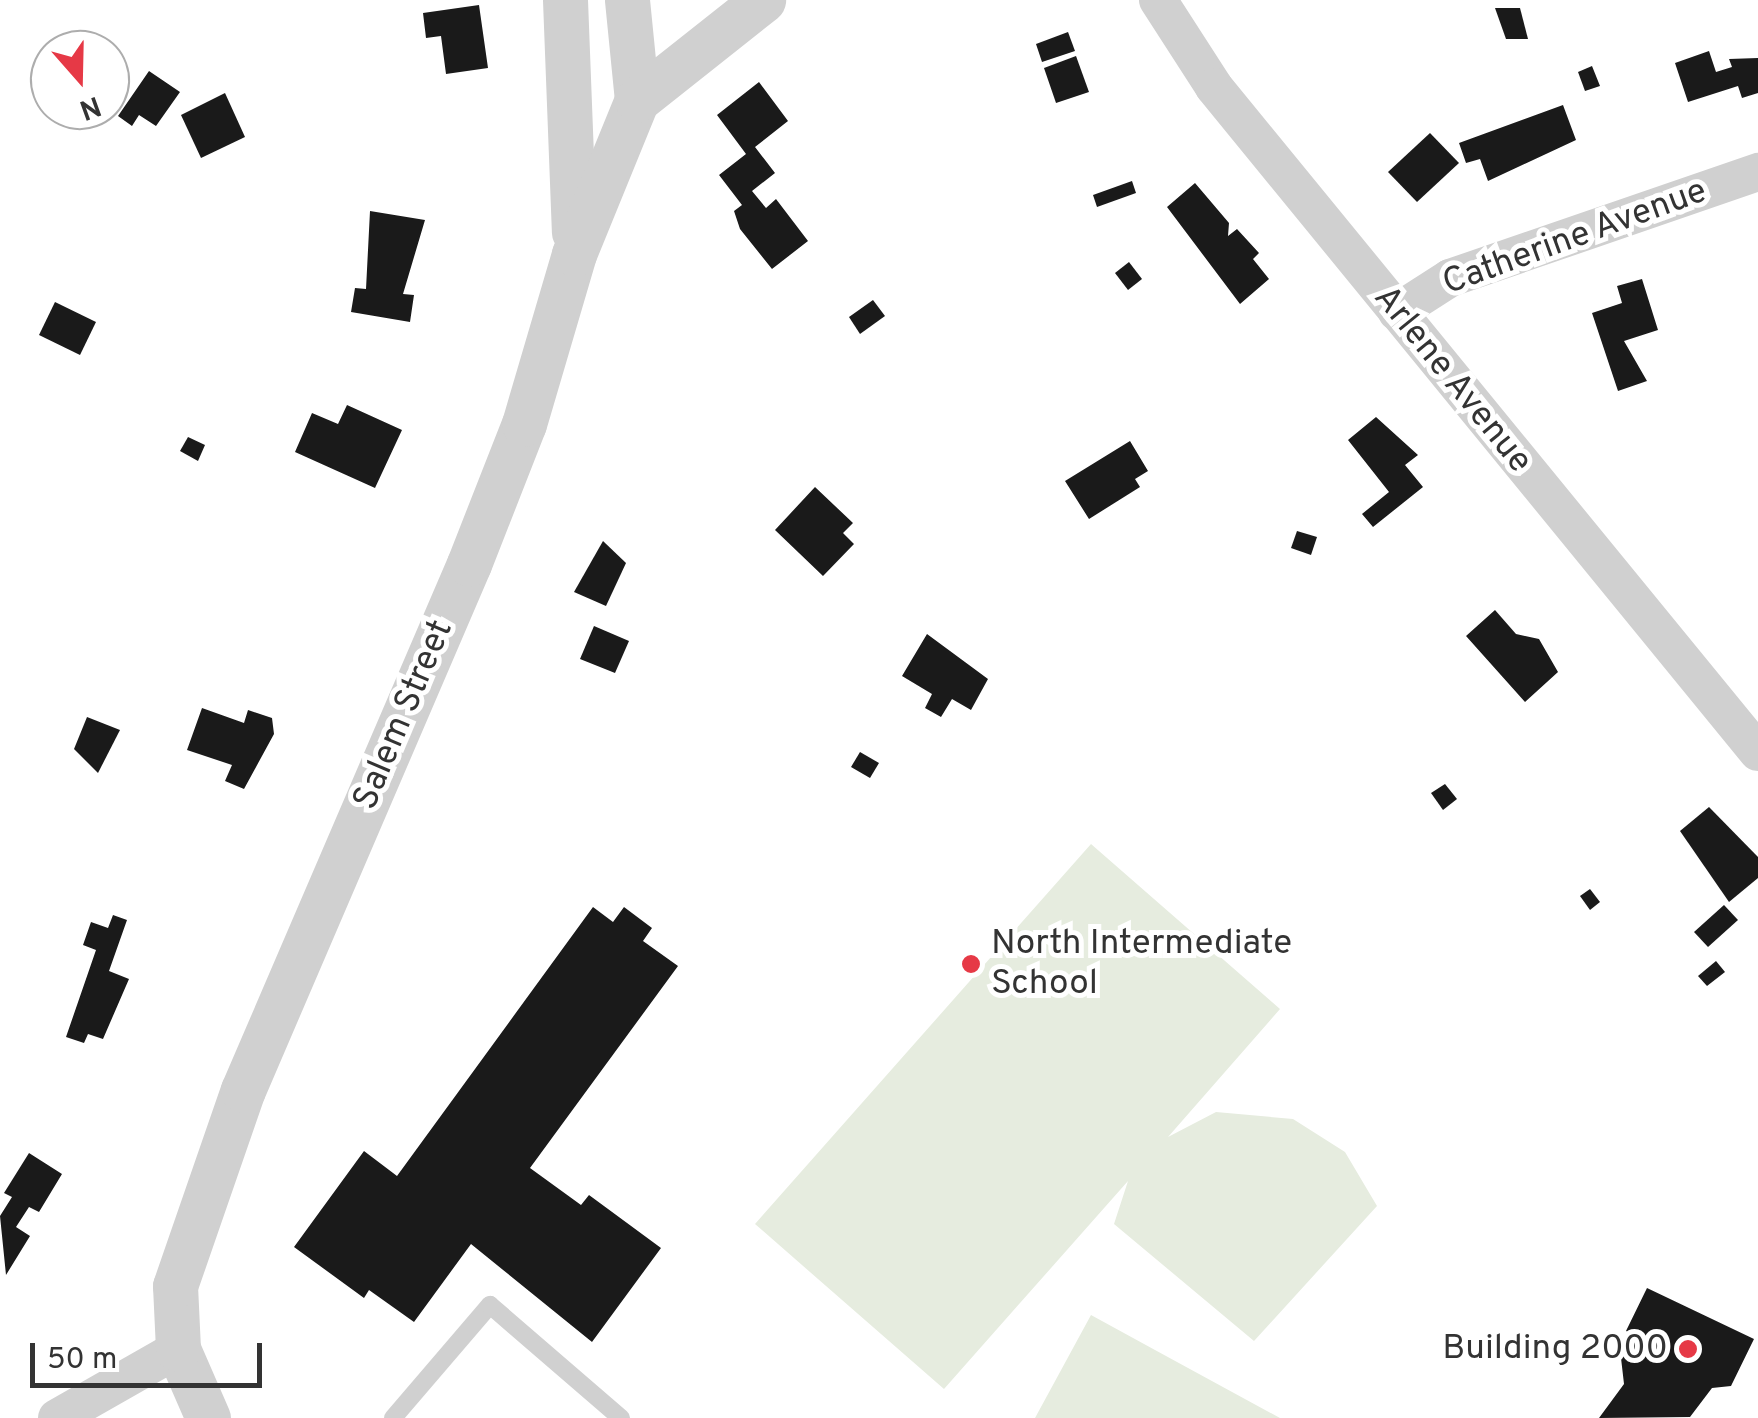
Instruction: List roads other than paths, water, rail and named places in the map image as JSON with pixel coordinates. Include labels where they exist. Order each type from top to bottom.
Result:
[{"type":"street","points":[[627,0],[637,100]]},
{"type":"street","name":"Salem Street","points":[[178,1349],[176,1286],[191,1225],[496,494],[574,254],[637,100],[763,0]]},
{"type":"street","name":"Arlene Avenue","points":[[1158,0],[1214,87],[1398,312],[1744,711],[1758,752]]},
{"type":"street","points":[[568,19],[582,59],[637,100]]},
{"type":"street","points":[[568,19],[574,254]]},
{"type":"street","name":"Catherine Avenue","points":[[1398,312],[1450,278],[1758,172]]},
{"type":"street","points":[[57,1418],[178,1349],[208,1418]]},
{"type":"lane","points":[[393,1418],[490,1304],[621,1418]]},
{"type":"place","name":"North Intermediate School","points":[[971,964]]},
{"type":"place","name":"Building 2000","points":[[1688,1349]]}]
